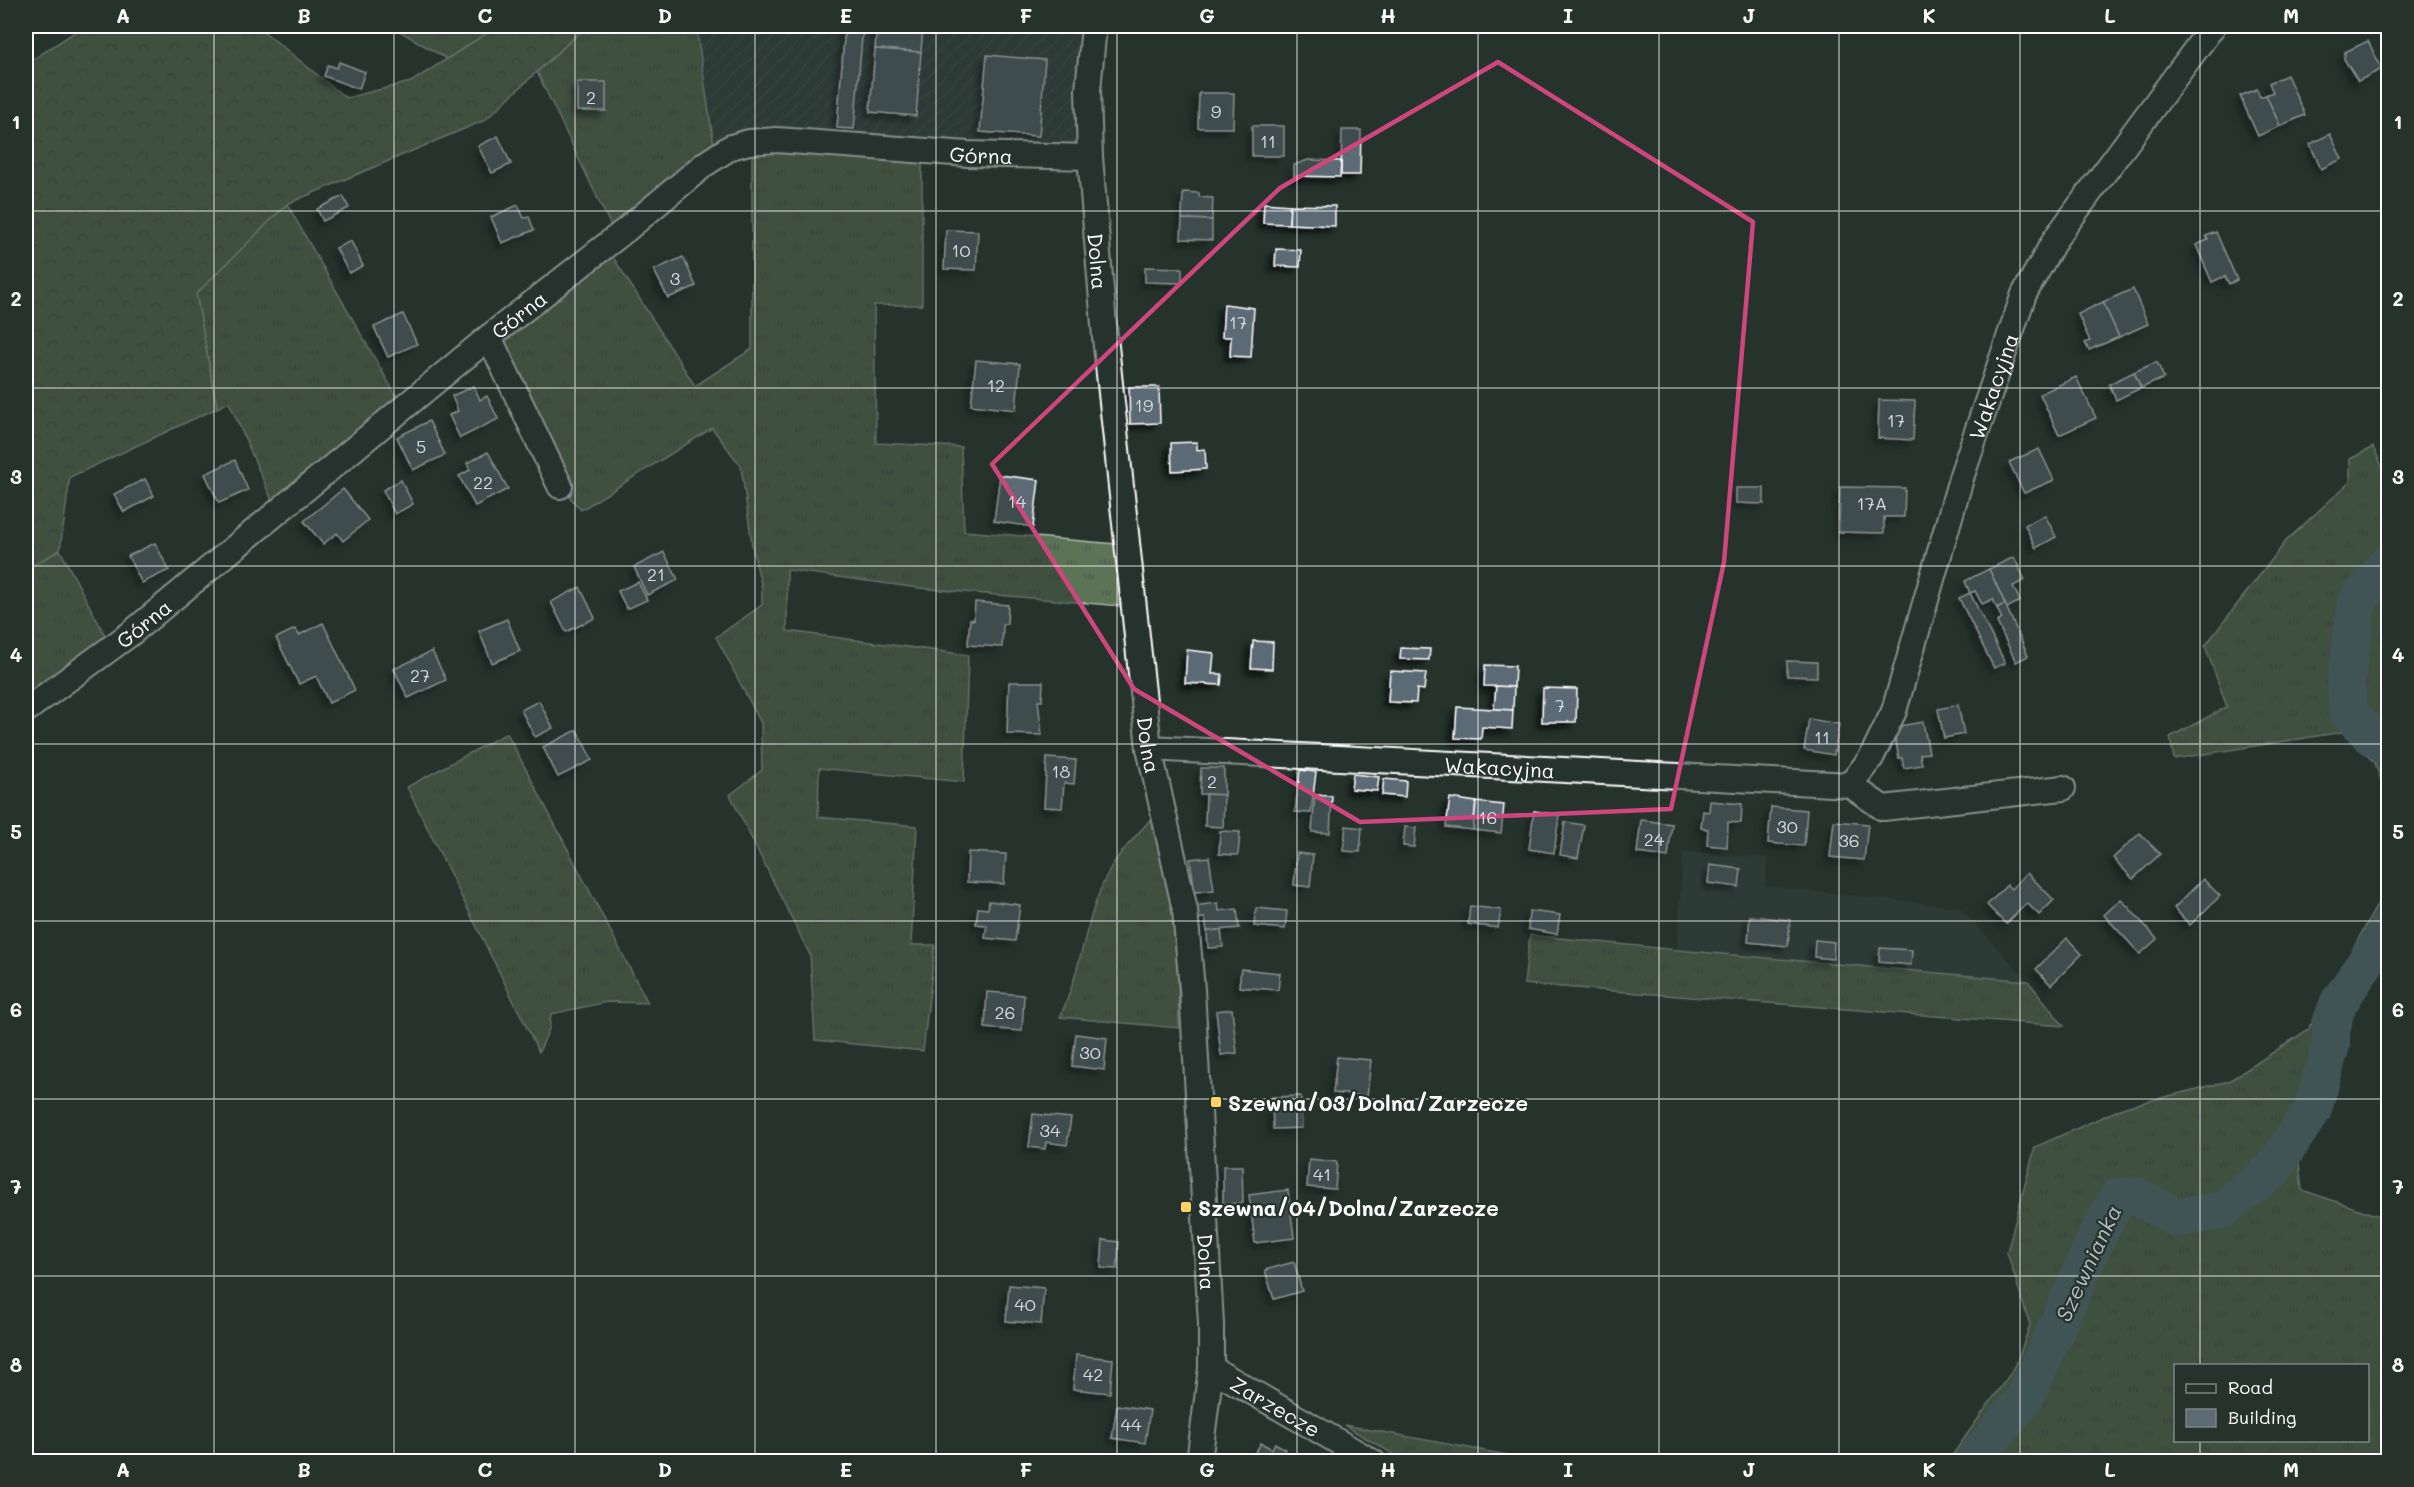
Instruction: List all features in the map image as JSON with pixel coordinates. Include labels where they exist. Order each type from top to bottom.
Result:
[{"type":"street","name":"Dolna","points":[[1094,26],[1088,90],[1090,157],[1121,496],[1149,748],[1185,910],[1192,988],[1211,1368],[1199,1461]]},
{"type":"street","name":"Wakacyjna","points":[[1149,748],[1850,784],[1871,758],[1894,711],[1962,475],[2024,294],[2056,238],[2213,26]]},
{"type":"street","name":"Górna","points":[[26,710],[130,634],[489,337],[627,229],[705,164],[731,147],[749,142],[777,140],[968,154],[1090,157]]},
{"type":"street","points":[[489,337],[560,486]]},
{"type":"street","points":[[1850,784],[1883,808],[2063,788]]},
{"type":"street","name":"Zarzecze","points":[[1211,1368],[1373,1461]]},
{"type":"highlighted area","points":[[1498,62],[1753,222],[1724,562],[1671,809],[1360,822],[1134,689],[992,464],[1280,188]]},
{"type":"shaded area","points":[[696,26],[1084,26],[1079,51],[1078,148],[714,146]]},
{"type":"shaded area","points":[[1683,852],[1768,858],[1765,886],[1959,907],[2028,981],[1677,950]]},
{"type":"green space","points":[[84,26],[266,26],[262,30],[346,98],[411,82],[498,26],[582,26],[583,29],[485,120],[287,204],[196,294],[217,408],[70,477],[60,550],[26,569],[26,64]]},
{"type":"green space","points":[[391,26],[498,26],[447,59]]},
{"type":"green space","points":[[582,26],[696,26],[714,146],[612,228],[537,72],[583,29]]},
{"type":"green space","points":[[752,150],[922,158],[922,305],[874,305],[876,443],[961,447],[964,531],[1116,544],[1120,606],[919,588],[787,570],[787,631],[968,655],[964,782],[819,768],[818,817],[917,826],[911,945],[935,945],[923,1051],[815,1040],[810,955],[730,795],[762,770],[761,723],[716,637],[762,605],[762,588],[753,551],[741,466],[712,428],[581,510],[560,486],[493,346],[611,254],[695,386],[752,349]]},
{"type":"green space","points":[[287,204],[399,401],[272,500],[229,402],[217,408],[196,294]]},
{"type":"green space","points":[[2373,447],[2388,479],[2388,802],[2375,763],[2342,732],[2174,759],[2170,737],[2227,707],[2205,646],[2287,540],[2350,482],[2350,459]]},
{"type":"green space","points":[[60,550],[108,641],[26,701],[26,569]]},
{"type":"green space","points":[[507,733],[648,1003],[607,1002],[551,1014],[549,1029],[539,1052],[407,787]]},
{"type":"green space","points":[[1152,817],[1177,931],[1179,1028],[1060,1017],[1074,980],[1102,885],[1115,860]]},
{"type":"green space","points":[[2388,878],[2388,962],[2355,1001],[2344,1062],[2298,1154],[2302,1190],[2388,1219],[2388,1461],[1932,1461],[1951,1457],[2015,1367],[2030,1325],[2007,1252],[2035,1147],[2125,1107],[2229,1081],[2309,1029],[2384,892]]},
{"type":"green space","points":[[1530,935],[2028,981],[2064,1026],[1524,984]]},
{"type":"green space","points":[[1344,1425],[1540,1461],[1405,1461]]},
{"type":"building","points":[[845,26],[863,26],[854,129],[837,128]]},
{"type":"building","points":[[877,26],[923,26],[921,52],[875,49]]},
{"type":"building","points":[[2368,41],[2382,69],[2358,81],[2344,59],[2345,52]]},
{"type":"building","points":[[875,49],[921,52],[916,116],[870,112]]},
{"type":"building","points":[[987,55],[1045,60],[1039,136],[980,132]]},
{"type":"building","points":[[339,62],[365,72],[359,89],[324,76],[328,65],[337,68]]},
{"type":"building","points":[[2287,75],[2305,115],[2280,126],[2266,95],[2273,92],[2269,83]]},
{"type":"building","points":[[577,82],[606,82],[606,111],[577,111]]},
{"type":"building","points":[[2257,89],[2260,97],[2266,95],[2280,126],[2258,136],[2240,96]]},
{"type":"building","points":[[1199,93],[1234,93],[1233,128],[1198,128]]},
{"type":"building","points":[[1252,126],[1284,126],[1284,156],[1252,156]]},
{"type":"building","points":[[1342,130],[1361,130],[1360,175],[1341,175]]},
{"type":"building","points":[[2330,134],[2342,159],[2321,169],[2310,144]]},
{"type":"building","points":[[498,136],[511,164],[492,173],[478,146]]},
{"type":"building","points":[[1308,160],[1341,161],[1340,177],[1294,176],[1294,165]]},
{"type":"building","points":[[1183,192],[1199,193],[1199,197],[1213,198],[1212,220],[1182,219]]},
{"type":"building","points":[[343,196],[349,208],[323,221],[317,209]]},
{"type":"building","points":[[1264,203],[1290,205],[1289,224],[1263,223]]},
{"type":"building","points":[[518,205],[524,218],[529,217],[534,230],[502,243],[491,217]]},
{"type":"building","points":[[1290,205],[1335,206],[1335,226],[1289,224]]},
{"type":"building","points":[[1182,219],[1212,220],[1212,240],[1181,239]]},
{"type":"building","points":[[946,230],[978,231],[976,270],[944,269]]},
{"type":"building","points":[[2216,232],[2237,280],[2229,284],[2225,276],[2212,282],[2196,245],[2208,240],[2206,236]]},
{"type":"building","points":[[351,241],[363,266],[349,273],[336,248]]},
{"type":"building","points":[[1276,249],[1301,250],[1300,267],[1275,266]]},
{"type":"building","points":[[683,257],[696,286],[668,298],[654,270]]},
{"type":"building","points":[[1145,267],[1182,268],[1182,283],[1145,282]]},
{"type":"building","points":[[2133,289],[2148,324],[2119,337],[2103,302]]},
{"type":"building","points":[[2103,302],[2119,337],[2089,350],[2085,343],[2090,341],[2078,314]]},
{"type":"building","points":[[1224,304],[1254,308],[1251,357],[1230,356],[1231,337],[1222,337]]},
{"type":"building","points":[[403,314],[417,344],[388,357],[374,327]]},
{"type":"building","points":[[976,360],[1020,364],[1016,410],[971,405]]},
{"type":"building","points":[[2157,362],[2164,378],[2141,388],[2134,372]]},
{"type":"building","points":[[2134,372],[2141,388],[2116,400],[2109,384]]},
{"type":"building","points":[[2076,377],[2096,418],[2059,435],[2040,394]]},
{"type":"building","points":[[474,386],[480,400],[487,396],[498,419],[460,438],[449,415],[458,411],[452,396]]},
{"type":"building","points":[[1129,387],[1159,387],[1160,423],[1130,424]]},
{"type":"building","points":[[1879,400],[1915,401],[1913,440],[1878,438]]},
{"type":"building","points":[[429,421],[445,455],[413,470],[397,437]]},
{"type":"building","points":[[1197,442],[1197,450],[1205,449],[1206,469],[1172,471],[1171,443]]},
{"type":"building","points":[[2039,449],[2054,480],[2024,493],[2009,462]]},
{"type":"building","points":[[488,452],[508,489],[475,506],[459,476],[470,470],[467,463]]},
{"type":"building","points":[[235,460],[248,490],[219,503],[205,474]]},
{"type":"building","points":[[1000,475],[1039,480],[1033,527],[994,521]]},
{"type":"building","points":[[145,479],[154,496],[124,512],[114,494]]},
{"type":"building","points":[[401,480],[413,504],[395,514],[383,490]]},
{"type":"building","points":[[1840,487],[1905,488],[1904,517],[1884,517],[1884,533],[1839,532]]},
{"type":"building","points":[[1736,488],[1764,488],[1764,504],[1736,503]]},
{"type":"building","points":[[343,489],[368,520],[343,541],[337,533],[323,544],[304,521]]},
{"type":"building","points":[[2045,515],[2056,537],[2036,548],[2025,525]]},
{"type":"building","points":[[155,543],[169,570],[142,583],[128,556]]},
{"type":"building","points":[[664,552],[678,580],[647,595],[634,567]]},
{"type":"building","points":[[2014,557],[2025,580],[2013,586],[2020,601],[2007,608],[1989,569]]},
{"type":"building","points":[[1989,569],[2005,604],[1997,608],[1993,599],[1982,604],[1975,591],[1970,593],[1965,581]]},
{"type":"building","points":[[638,582],[647,600],[627,609],[618,591]]},
{"type":"building","points":[[580,587],[595,618],[566,632],[551,602]]},
{"type":"building","points":[[1970,593],[2005,663],[1994,668],[1959,598]]},
{"type":"building","points":[[975,602],[1008,605],[1007,624],[1003,624],[1002,647],[968,645],[970,619],[974,620]]},
{"type":"building","points":[[2005,604],[2028,656],[2016,662],[1997,622],[2002,619],[1997,608]]},
{"type":"building","points":[[507,619],[520,651],[492,663],[479,631]]},
{"type":"building","points":[[323,623],[355,690],[329,703],[316,676],[299,684],[276,638],[295,629],[299,635]]},
{"type":"building","points":[[1253,641],[1273,642],[1272,669],[1251,668]]},
{"type":"building","points":[[1401,648],[1430,649],[1429,660],[1400,659]]},
{"type":"building","points":[[1187,650],[1214,653],[1212,674],[1222,674],[1221,685],[1185,683]]},
{"type":"building","points":[[432,651],[446,680],[408,698],[394,669]]},
{"type":"building","points":[[1787,661],[1817,662],[1817,677],[1787,676]]},
{"type":"building","points":[[1485,665],[1515,666],[1514,687],[1484,686]]},
{"type":"building","points":[[1390,671],[1426,673],[1424,690],[1417,689],[1416,703],[1388,702]]},
{"type":"building","points":[[1009,682],[1043,682],[1042,701],[1038,701],[1042,735],[1007,734]]},
{"type":"building","points":[[1496,686],[1514,687],[1513,710],[1494,709]]},
{"type":"building","points":[[1543,688],[1577,689],[1576,722],[1542,722]]},
{"type":"building","points":[[539,701],[553,728],[535,737],[521,710]]},
{"type":"building","points":[[1958,705],[1964,734],[1944,738],[1938,709]]},
{"type":"building","points":[[1457,707],[1513,710],[1512,729],[1482,727],[1481,739],[1455,738]]},
{"type":"building","points":[[1809,719],[1839,724],[1834,755],[1804,750]]},
{"type":"building","points":[[1923,722],[1929,753],[1920,754],[1922,765],[1904,768],[1902,758],[1899,758],[1893,727]]},
{"type":"building","points":[[577,730],[592,760],[558,777],[543,747]]},
{"type":"building","points":[[1047,758],[1076,760],[1074,784],[1064,783],[1062,808],[1044,807]]},
{"type":"building","points":[[1201,768],[1224,768],[1224,795],[1200,794]]},
{"type":"building","points":[[1300,770],[1316,772],[1311,813],[1295,812]]},
{"type":"building","points":[[1353,774],[1379,777],[1377,791],[1351,789]]},
{"type":"building","points":[[1384,779],[1406,781],[1405,797],[1382,795]]},
{"type":"building","points":[[1206,794],[1224,795],[1223,827],[1205,826]]},
{"type":"building","points":[[1315,795],[1332,796],[1330,833],[1312,832]]},
{"type":"building","points":[[1450,798],[1476,802],[1473,830],[1446,827]]},
{"type":"building","points":[[1710,801],[1742,804],[1741,823],[1728,822],[1727,847],[1707,845],[1708,829],[1701,828],[1703,811],[1709,812]]},
{"type":"building","points":[[1476,802],[1504,805],[1501,833],[1473,830]]},
{"type":"building","points":[[1771,807],[1807,810],[1804,846],[1768,843]]},
{"type":"building","points":[[1534,811],[1559,815],[1554,853],[1529,849]]},
{"type":"building","points":[[1641,820],[1672,824],[1668,857],[1637,853]]},
{"type":"building","points":[[1834,821],[1868,824],[1864,860],[1830,857]]},
{"type":"building","points":[[1565,822],[1584,825],[1578,858],[1560,855]]},
{"type":"building","points":[[1346,826],[1362,828],[1360,852],[1343,851]]},
{"type":"building","points":[[1405,827],[1416,828],[1414,847],[1403,846]]},
{"type":"building","points":[[1220,831],[1240,832],[1238,855],[1219,854]]},
{"type":"building","points":[[2140,833],[2160,854],[2133,879],[2113,858]]},
{"type":"building","points":[[968,852],[1006,854],[1004,884],[967,882]]},
{"type":"building","points":[[1297,853],[1313,855],[1310,887],[1294,885]]},
{"type":"building","points":[[1209,857],[1214,890],[1195,892],[1190,859]]},
{"type":"building","points":[[1710,865],[1741,869],[1739,887],[1708,883]]},
{"type":"building","points":[[2027,873],[2054,900],[2039,915],[2027,903],[2006,924],[1987,905],[2007,885],[2011,889]]},
{"type":"building","points":[[2203,879],[2220,896],[2190,925],[2174,908]]},
{"type":"building","points":[[2121,899],[2157,939],[2140,954],[2104,915]]},
{"type":"building","points":[[989,901],[1020,905],[1015,941],[985,938],[987,925],[976,924],[978,908],[988,909]]},
{"type":"building","points":[[1218,903],[1219,911],[1237,909],[1239,928],[1207,931],[1205,918],[1194,919],[1193,906]]},
{"type":"building","points":[[1470,906],[1501,910],[1498,928],[1468,924]]},
{"type":"building","points":[[1256,908],[1287,911],[1285,929],[1254,926]]},
{"type":"building","points":[[1529,911],[1560,915],[1557,934],[1528,929]]},
{"type":"building","points":[[1750,916],[1790,920],[1788,946],[1748,942]]},
{"type":"building","points":[[1221,930],[1223,947],[1208,948],[1207,931]]},
{"type":"building","points":[[2067,938],[2082,954],[2051,985],[2036,969]]},
{"type":"building","points":[[1815,940],[1834,942],[1833,959],[1814,957]]},
{"type":"building","points":[[1880,948],[1912,950],[1911,965],[1879,962]]},
{"type":"building","points":[[1241,969],[1280,973],[1278,990],[1239,987]]},
{"type":"building","points":[[987,992],[1024,995],[1022,1031],[985,1028]]},
{"type":"building","points":[[1232,1009],[1237,1053],[1221,1055],[1216,1011]]},
{"type":"building","points":[[1076,1034],[1107,1038],[1104,1070],[1072,1066]]},
{"type":"building","points":[[1337,1057],[1371,1060],[1367,1096],[1333,1093]]},
{"type":"building","points":[[1301,1096],[1302,1128],[1273,1129],[1272,1097]]},
{"type":"building","points":[[1033,1114],[1071,1118],[1067,1145],[1046,1142],[1045,1149],[1029,1147]]},
{"type":"building","points":[[1309,1159],[1337,1162],[1335,1189],[1307,1187]]},
{"type":"building","points":[[1223,1166],[1242,1166],[1243,1203],[1223,1204]]},
{"type":"building","points":[[1288,1190],[1294,1238],[1255,1243],[1249,1195]]},
{"type":"building","points":[[1103,1240],[1119,1242],[1117,1269],[1101,1268]]},
{"type":"building","points":[[1294,1262],[1302,1291],[1274,1299],[1265,1270]]},
{"type":"building","points":[[1009,1285],[1044,1288],[1041,1324],[1006,1321]]},
{"type":"building","points":[[1076,1355],[1113,1359],[1110,1393],[1073,1389]]},
{"type":"building","points":[[1117,1405],[1150,1410],[1145,1443],[1112,1438]]},
{"type":"building","points":[[1261,1443],[1272,1449],[1275,1443],[1285,1449],[1281,1455],[1285,1457],[1282,1462],[1250,1462]]},
{"type":"waterway","name":"Szewnianka","points":[[2388,562],[2357,602],[2346,681],[2348,711],[2370,735],[2388,746]]},
{"type":"waterway","name":"Szewnianka","points":[[1973,1462],[2026,1396],[2099,1232],[2118,1197],[2136,1196],[2177,1218],[2222,1210],[2273,1169],[2313,1109],[2331,1045],[2331,1023],[2339,1002],[2388,929]]},
{"type":"place","name":"Szewna/03/Dolna/Zarzecze","points":[[1216,1102]]},
{"type":"place","name":"Szewna/04/Dolna/Zarzecze","points":[[1186,1207]]}]
